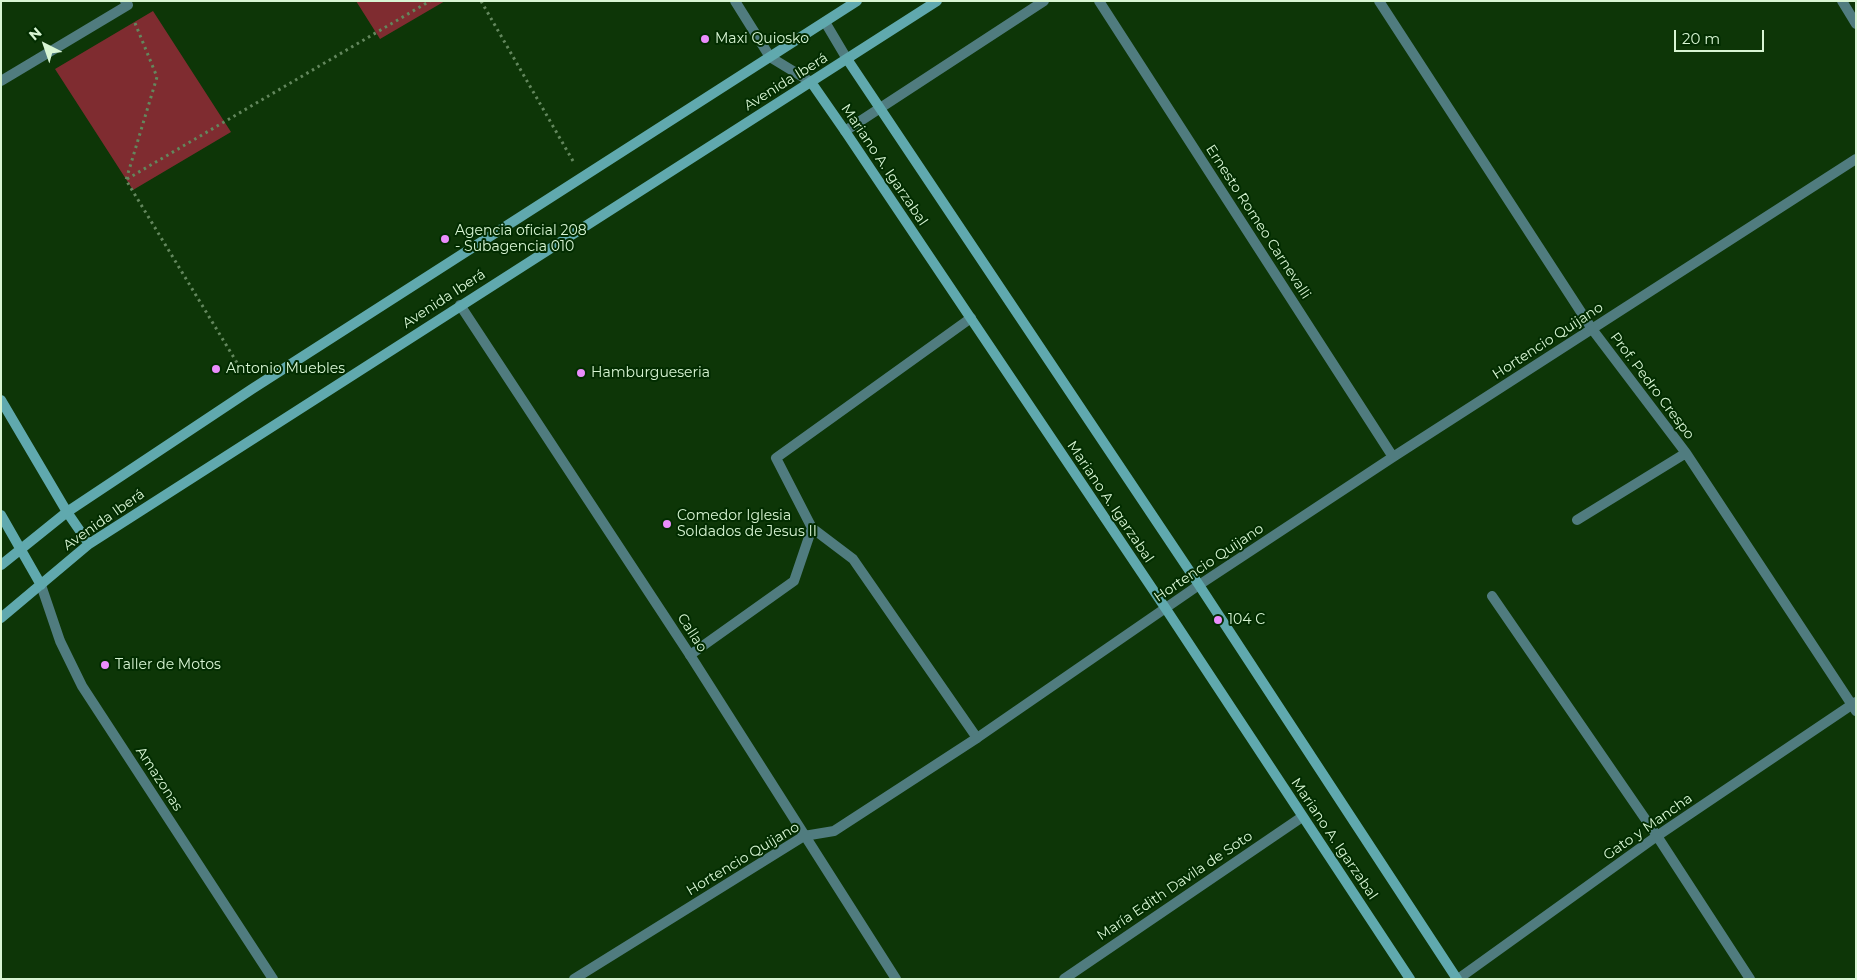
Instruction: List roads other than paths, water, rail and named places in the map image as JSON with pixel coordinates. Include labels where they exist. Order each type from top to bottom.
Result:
[{"type":"main road","name":"Avenida Iberá","points":[[1,566],[67,512],[252,389],[858,1]]},
{"type":"main road","name":"Avenida Iberá","points":[[1,618],[88,544],[936,1]]},
{"type":"main road","name":"Mariano A. Igarzabal","points":[[847,59],[1199,586],[1458,979]]},
{"type":"main road","name":"Mariano A. Igarzabal","points":[[810,82],[845,131],[1166,609],[1410,979]]},
{"type":"main road","points":[[1,400],[88,544]]},
{"type":"main road","points":[[1,515],[41,585]]},
{"type":"street","points":[[736,1],[770,57]]},
{"type":"street","points":[[845,131],[1044,1]]},
{"type":"street","name":"Ernesto Romeo Carnevalli","points":[[1099,1],[1393,457]]},
{"type":"street","name":"Prof. Pedro Crespo","points":[[1379,1],[1592,329],[1686,454],[1854,706]]},
{"type":"street","points":[[1842,1],[1856,24]]},
{"type":"street","points":[[1,81],[126,3]]},
{"type":"street","points":[[825,22],[847,59]]},
{"type":"street","name":"Mariano A. Igarzabal","points":[[770,57],[810,82]]},
{"type":"street","name":"Hortencio Quijano","points":[[574,979],[804,836],[834,831],[977,738],[1199,586],[1393,457],[1856,159]]},
{"type":"street","name":"Callao","points":[[460,305],[690,655],[896,979]]},
{"type":"street","points":[[971,318],[776,458],[812,528],[853,559],[977,738]]},
{"type":"street","points":[[1577,520],[1686,454]]},
{"type":"street","points":[[690,655],[794,581],[812,528]]},
{"type":"street","name":"Amazonas","points":[[41,585],[60,641],[82,686],[274,979]]},
{"type":"street","points":[[1492,596],[1657,836],[1750,979]]},
{"type":"street","name":"Gato y Mancha","points":[[1458,979],[1657,836],[1854,706]]},
{"type":"street","name":"María Edith Davila de Soto","points":[[1064,979],[1302,817]]},
{"type":"place","name":"Maxi Quiosko","points":[[705,39]]},
{"type":"place","name":"Agencia oficial 208 - Subagencia 010","points":[[445,239]]},
{"type":"place","name":"Antonio Muebles","points":[[216,369]]},
{"type":"place","name":"Hamburgueseria","points":[[581,373]]},
{"type":"place","name":"Comedor Iglesia Soldados de Jesus II","points":[[667,524]]},
{"type":"place","name":"104 C","points":[[1218,620]]},
{"type":"place","name":"Taller de Motos","points":[[105,665]]}]
